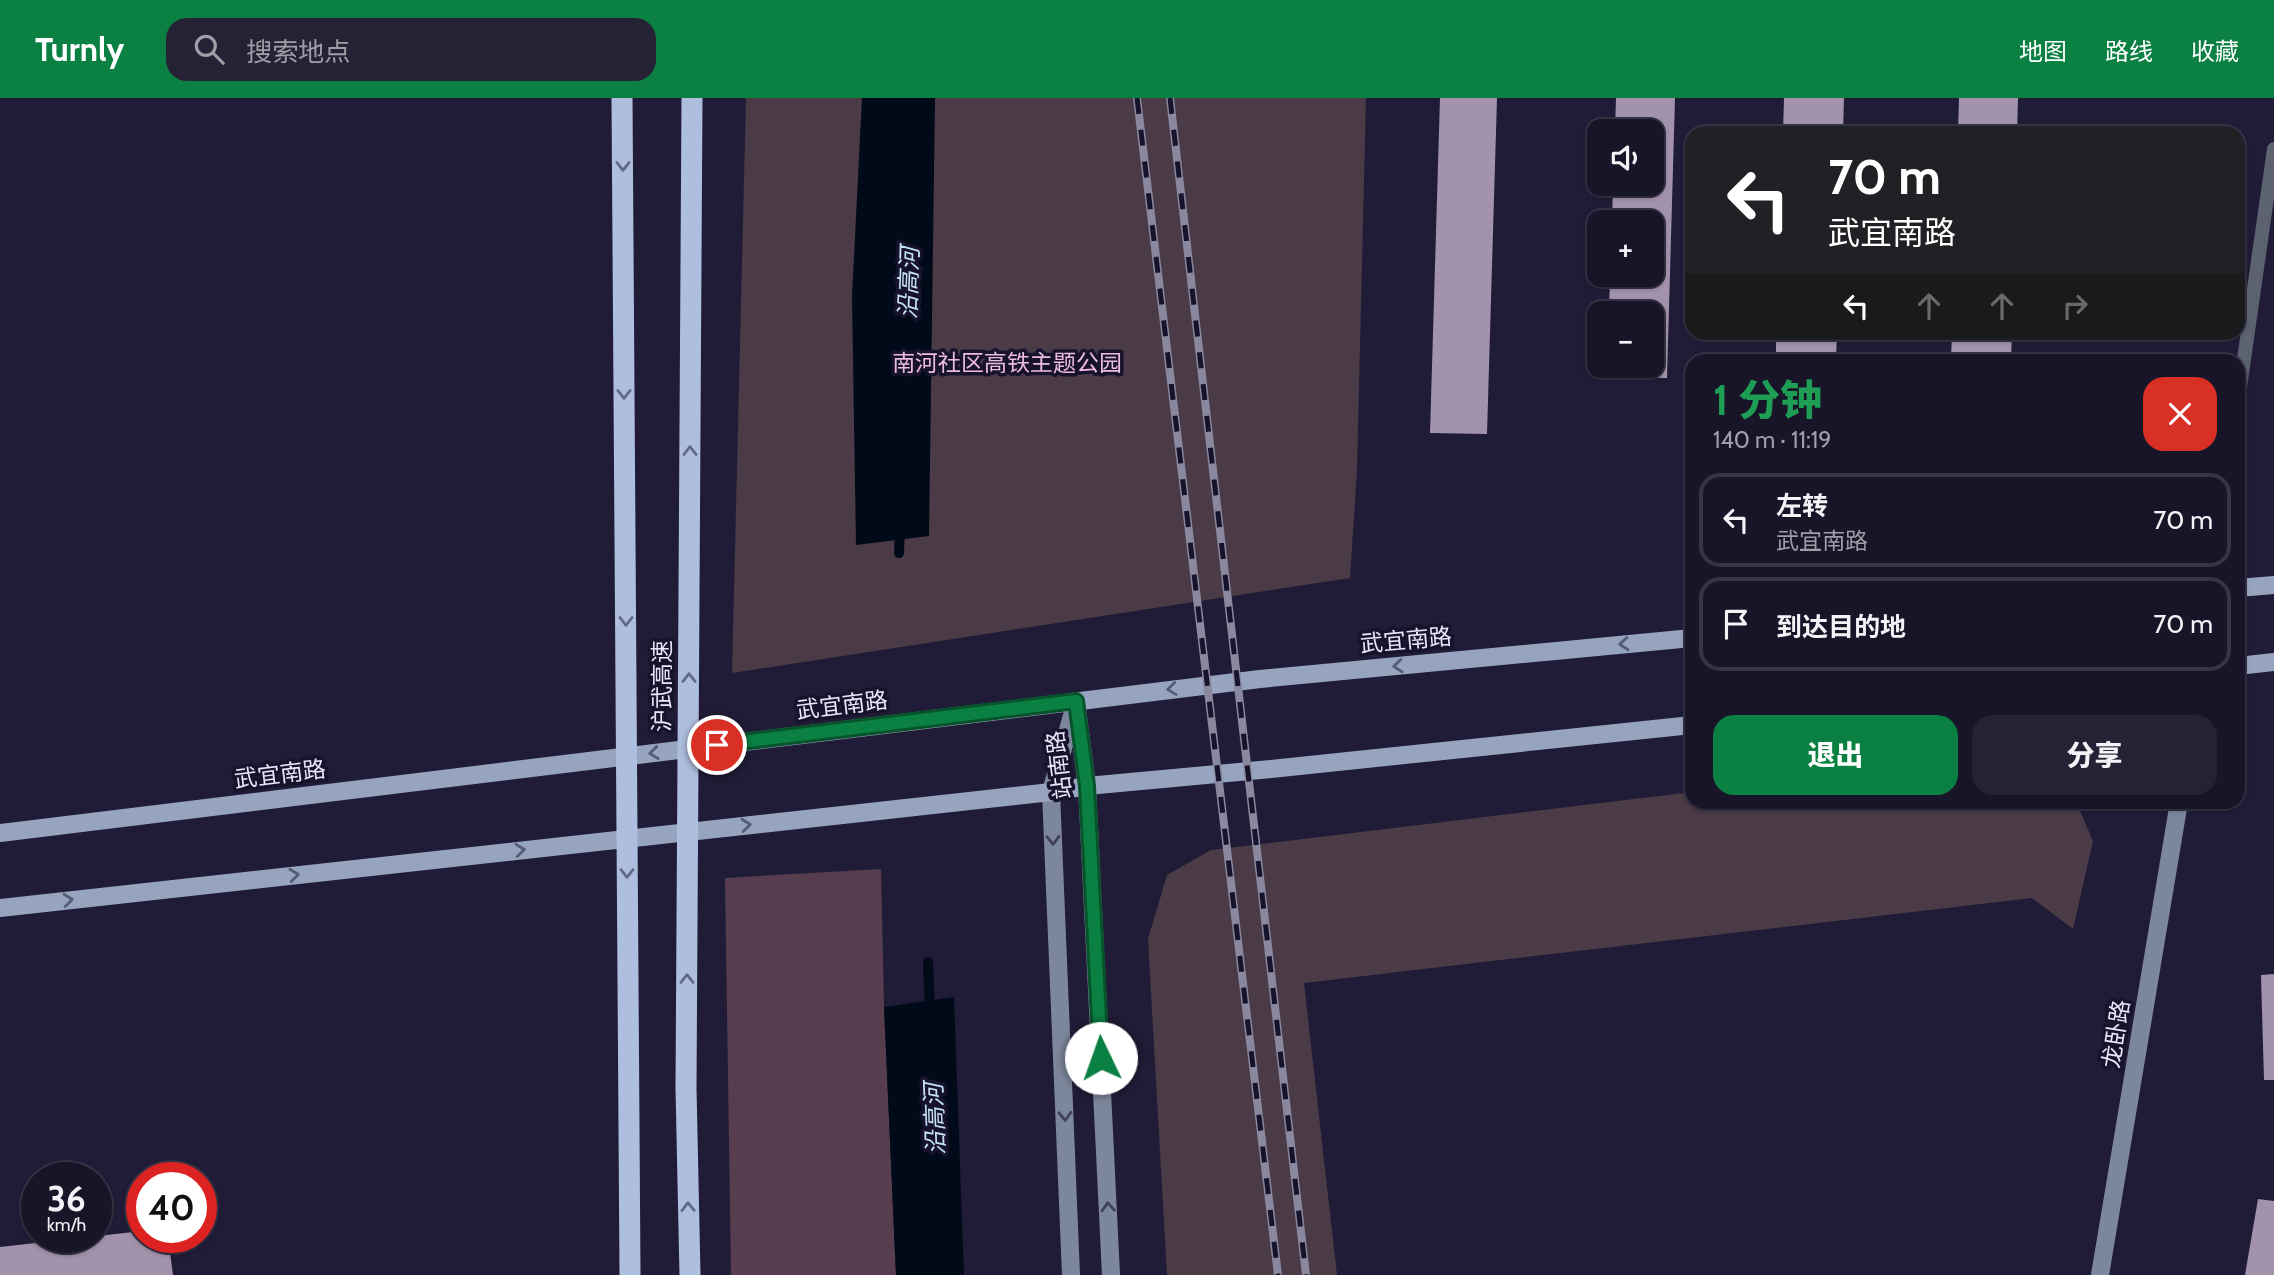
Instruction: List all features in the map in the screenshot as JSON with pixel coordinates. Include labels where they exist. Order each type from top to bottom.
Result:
[{"type":"highway","name":"沪武高速","points":[[622,98],[630,1275]]},
{"type":"highway","name":"沪武高速","points":[[690,1275],[686,1074],[692,98]]},
{"type":"main road","points":[[2245,587],[2274,585]]},
{"type":"main road","name":"武宜南路","points":[[0,833],[1260,679],[1685,639]]},
{"type":"main road","points":[[2245,665],[2274,662]]},
{"type":"main road","points":[[0,908],[1087,786],[1685,725]]},
{"type":"street","name":"站南路","points":[[1076,701],[1087,786],[1111,1275]]},
{"type":"street","name":"站南路","points":[[1071,1275],[1052,792],[1076,701]]},
{"type":"street","name":"龙卧路","points":[[2100,1275],[2178,809]]},
{"type":"lane","points":[[2245,354],[2274,149]]},
{"type":"green space","name":"南河社区高铁主题公园","points":[[746,98],[1366,98],[1357,470],[1350,578],[732,673]]},
{"type":"green space","points":[[1685,793],[1685,809],[2079,809],[2093,841],[2073,929],[2032,898],[1304,983],[1337,1275],[1167,1275],[1148,939],[1167,875],[1211,850]]},
{"type":"shaded area","points":[[881,869],[896,1275],[731,1275],[725,878]]},
{"type":"water","points":[[862,98],[935,98],[929,536],[856,545],[852,296]]},
{"type":"water","points":[[954,997],[964,1275],[896,1275],[884,1007]]},
{"type":"building","points":[[1440,98],[1497,98],[1487,434],[1430,433]]},
{"type":"building","points":[[1616,98],[1675,98],[1667,378],[1664,378],[1664,301],[1609,301],[1610,287],[1664,287],[1664,210],[1612,210],[1613,196],[1664,196],[1664,119],[1615,119]]},
{"type":"building","points":[[1784,98],[1844,98],[1843,126],[1783,126]]},
{"type":"building","points":[[1959,98],[2018,98],[2017,126],[1958,126]]},
{"type":"building","points":[[1776,340],[1837,340],[1836,354],[1776,354]]},
{"type":"building","points":[[1952,340],[2012,340],[2011,354],[1951,354]]},
{"type":"building","points":[[2274,974],[2274,1080],[2264,1080],[2261,975]]},
{"type":"building","points":[[2258,1199],[2274,1201],[2274,1275],[2245,1275]]},
{"type":"building","points":[[126,1233],[126,1253],[170,1253],[173,1275],[0,1275],[0,1247],[21,1245],[21,1253],[112,1253],[112,1234]]},
{"type":"waterway","name":"沿高河","points":[[899,553],[900,528]]},
{"type":"waterway","name":"沿高河","points":[[928,962],[930,1013]]},
{"type":"railway","points":[[1137,98],[1278,1275]]},
{"type":"railway","points":[[1170,98],[1306,1275]]},
{"type":"route","points":[[717,745],[1076,701],[1087,786],[1101,1058]]}]
